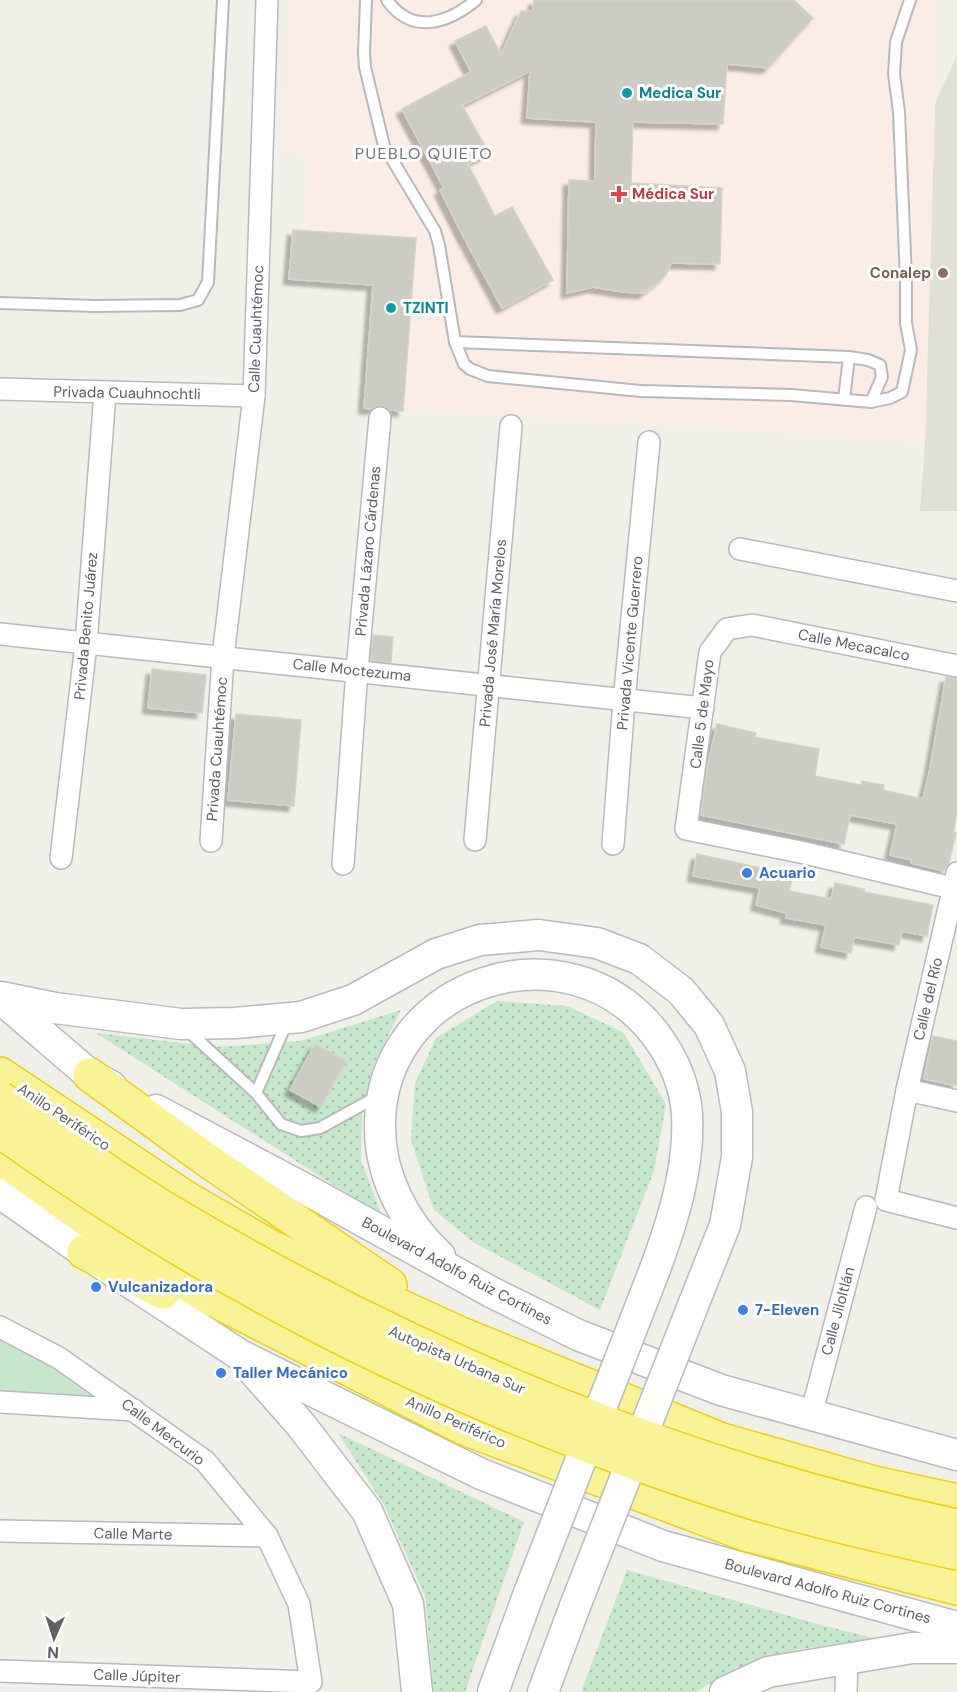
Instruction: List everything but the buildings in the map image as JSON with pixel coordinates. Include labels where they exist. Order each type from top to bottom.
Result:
[{"type":"highway","name":"Anillo Periférico","points":[[0,1074],[186,1198],[271,1247],[460,1334],[722,1440],[874,1483],[957,1501]]},
{"type":"highway","points":[[90,1075],[204,1158],[460,1334]]},
{"type":"highway","name":"Autopista Urbana Sur","points":[[0,1098],[179,1217],[262,1265],[469,1367],[591,1417],[702,1458],[785,1483],[957,1526]]},
{"type":"highway","name":"Autopista Urbana Sur","points":[[0,1131],[103,1200],[218,1272],[380,1358],[479,1402],[570,1439],[761,1505],[957,1553]]},
{"type":"highway","name":"Anillo Periférico","points":[[0,1157],[134,1251],[207,1296],[464,1428],[745,1534],[957,1588]]},
{"type":"highway","points":[[84,1252],[346,1385],[464,1428]]},
{"type":"main road","points":[[0,997],[55,1008],[181,1024],[235,1023],[301,1017],[353,1000],[436,954],[480,940],[539,935],[597,943],[639,959],[681,991],[709,1025],[730,1071],[737,1112],[737,1157],[725,1225],[543,1692]]},
{"type":"main road","points":[[491,1292],[450,1265],[432,1249],[403,1210],[384,1166],[380,1142],[383,1094],[400,1049],[431,1012],[450,998],[472,986],[519,974],[567,977],[612,995],[631,1008],[649,1025],[675,1066],[683,1088],[687,1112],[687,1136],[683,1170],[667,1236],[493,1692]]},
{"type":"main road","name":"Boulevard Adolfo Ruiz Cortines","points":[[0,997],[90,1075],[307,1190],[491,1292],[578,1335],[721,1390],[957,1455]]},
{"type":"main road","name":"Boulevard Adolfo Ruiz Cortines","points":[[0,1193],[84,1252],[240,1355],[481,1474],[663,1546],[957,1627]]},
{"type":"main road","points":[[240,1355],[301,1425],[367,1511],[408,1604],[417,1692]]},
{"type":"main road","points":[[725,1692],[768,1672],[912,1648],[957,1648]]},
{"type":"street","name":"Calle Cuauhtémoc","points":[[223,657],[254,396],[267,0]]},
{"type":"street","name":"Privada Cuauhnochtli","points":[[0,389],[254,396]]},
{"type":"street","name":"Privada Benito Juárez","points":[[61,858],[86,644],[105,393]]},
{"type":"street","name":"Privada Lázaro Cárdenas","points":[[343,864],[357,670],[380,418]]},
{"type":"street","name":"Privada José María Morelos","points":[[475,840],[511,426]]},
{"type":"street","name":"Privada Vicente Guerrero","points":[[613,844],[649,442]]},
{"type":"street","points":[[740,549],[957,591]]},
{"type":"street","name":"Calle Mecacalco","points":[[752,625],[957,666]]},
{"type":"street","name":"Calle 5 de Mayo","points":[[752,625],[727,629],[710,652],[686,830],[956,883]]},
{"type":"street","name":"Calle Moctezuma","points":[[0,634],[703,708]]},
{"type":"street","name":"Privada Cuauhtémoc","points":[[211,841],[223,657]]},
{"type":"street","name":"Calle del Río","points":[[956,883],[907,1090],[886,1200],[957,1218]]},
{"type":"street","points":[[907,1090],[957,1101]]},
{"type":"street","name":"Calle Jiloltlán","points":[[811,1415],[866,1207]]},
{"type":"street","name":"Calle Mercurio","points":[[0,1327],[59,1358],[205,1461],[267,1536],[299,1604],[311,1682]]},
{"type":"street","points":[[0,1402],[135,1410]]},
{"type":"street","name":"Calle Marte","points":[[0,1531],[267,1536]]},
{"type":"street","points":[[846,1692],[847,1659]]},
{"type":"street","name":"Calle Júpiter","points":[[0,1671],[311,1682]]},
{"type":"lane","points":[[0,303],[95,306],[180,305],[198,300],[208,282],[223,0]]},
{"type":"lane","points":[[366,0],[365,67],[384,146],[435,231],[455,342],[464,364],[470,369],[501,379],[641,391],[791,395],[871,402],[890,398],[902,392],[911,350],[906,323],[899,112],[894,74],[896,42],[909,0]]},
{"type":"lane","points":[[387,0],[392,7],[411,21],[425,23],[453,16],[476,0]]},
{"type":"lane","points":[[455,342],[849,357],[868,360],[880,365],[882,377],[871,402]]},
{"type":"lane","points":[[844,399],[849,357]]},
{"type":"lane","points":[[255,1093],[288,1017]]},
{"type":"lane","points":[[181,1024],[255,1093],[281,1125],[301,1131],[320,1128],[383,1094]]},
{"type":"shaded area","name":"Médica Sur","points":[[288,0],[938,0],[925,443],[634,423],[403,411],[416,239],[303,230],[308,157],[283,151]]},
{"type":"shaded area","name":"Conalep","points":[[957,55],[957,511],[920,511],[925,443],[935,104]]},
{"type":"green space","points":[[497,1001],[567,1006],[623,1032],[666,1104],[654,1171],[600,1310],[473,1242],[434,1210],[411,1140],[415,1083],[436,1038]]},
{"type":"green space","points":[[401,1010],[375,1062],[362,1113],[361,1160],[382,1216],[96,1033],[217,1047],[301,1041]]},
{"type":"green space","points":[[0,1327],[135,1410],[0,1402]]},
{"type":"green space","points":[[338,1433],[524,1522],[465,1692],[431,1692],[432,1672],[425,1596],[384,1505]]},
{"type":"green space","points":[[627,1570],[877,1639],[800,1649],[736,1668],[696,1692],[581,1692]]},
{"type":"place","name":"Medica Sur","points":[[627,93]]},
{"type":"place","name":"Médica Sur","points":[[619,194]]},
{"type":"place","name":"Conalep","points":[[943,273]]},
{"type":"place","name":"TZINTI","points":[[391,308]]},
{"type":"place","name":"Acuario","points":[[747,873]]},
{"type":"place","name":"Vulcanizadora","points":[[96,1287]]},
{"type":"place","name":"7-Eleven","points":[[743,1310]]},
{"type":"place","name":"Taller Mecánico","points":[[221,1373]]},
{"type":"district","name":"PUEBLO QUIETO","points":[[424,153]]}]
